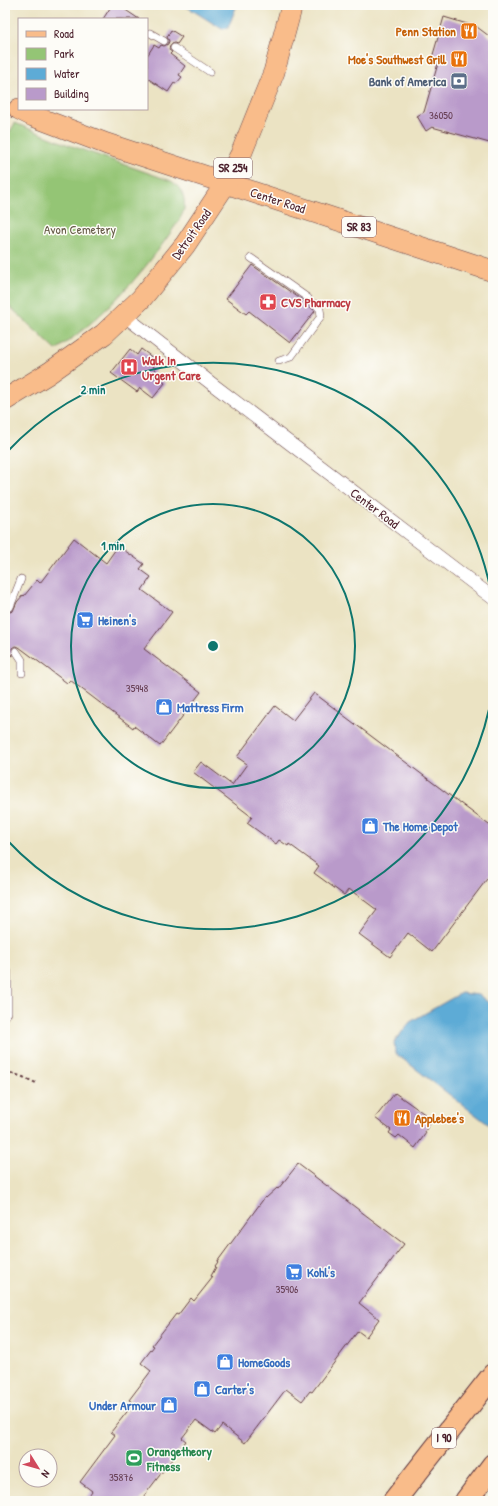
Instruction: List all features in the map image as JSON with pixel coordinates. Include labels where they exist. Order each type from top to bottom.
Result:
[{"type":"highway","name":"I 90","points":[[394,1501],[493,1375]]},
{"type":"highway","points":[[466,1501],[493,1465]]},
{"type":"main road","name":"Detroit Road","points":[[5,400],[75,356],[125,316],[141,299],[185,245],[226,183],[241,154],[274,72],[292,5]]},
{"type":"main road","name":"Center Road","points":[[5,102],[18,108]]},
{"type":"main road","name":"Center Road","points":[[21,110],[107,144],[493,271]]},
{"type":"street","name":"Center Road","points":[[125,316],[493,598]]},
{"type":"street","points":[[5,974],[5,1012]]},
{"type":"lane","points":[[150,33],[164,41]]},
{"type":"lane","points":[[174,48],[210,72]]},
{"type":"lane","points":[[251,258],[308,298]]},
{"type":"lane","points":[[279,361],[291,357],[321,316],[320,309],[315,304]]},
{"type":"lane","points":[[10,608],[21,578]]},
{"type":"lane","points":[[16,651],[22,660],[22,673]]},
{"type":"path","points":[[5,1071],[38,1084]]},
{"type":"green space","name":"Avon Cemetery","points":[[15,123],[69,145],[171,181],[178,186],[184,200],[182,216],[145,268],[103,312],[73,338],[56,350],[5,302],[5,140]]},
{"type":"water","points":[[184,5],[237,5],[228,28],[222,29]]},
{"type":"water","points":[[461,993],[479,995],[493,1006],[493,1128],[395,1053],[394,1042],[410,1022]]},
{"type":"building","points":[[112,5],[118,5],[138,18],[104,18]]},
{"type":"building","points":[[444,17],[477,27],[493,39],[493,144],[432,127],[426,131],[417,116],[424,112],[439,60],[432,58]]},
{"type":"building","points":[[171,30],[182,37],[177,44],[174,43],[170,45],[169,50],[172,52],[170,54],[185,66],[179,75],[182,77],[176,84],[174,83],[168,92],[148,79],[148,54],[154,45],[159,48],[161,45],[164,46],[168,44],[169,41],[167,37]]},
{"type":"building","points":[[252,265],[302,300],[315,311],[290,343],[249,311],[246,314],[226,299]]},
{"type":"building","points":[[130,349],[137,355],[141,349],[157,361],[153,367],[156,369],[152,374],[165,383],[153,398],[140,388],[137,392],[111,373]]},
{"type":"building","points":[[74,538],[106,563],[118,546],[144,564],[140,569],[151,577],[142,590],[172,612],[144,649],[201,692],[160,746],[134,726],[133,728],[70,680],[67,683],[19,647],[15,646],[12,648],[13,656],[5,650],[5,604],[6,610],[10,612],[13,611],[17,602],[37,580],[40,583]]},
{"type":"building","name":"The Home Depot","points":[[314,693],[493,828],[493,871],[432,952],[408,933],[390,957],[359,934],[377,910],[349,889],[344,895],[314,873],[319,866],[289,844],[288,846],[279,840],[276,844],[247,823],[252,817],[193,772],[201,762],[232,785],[247,764],[237,757],[275,706],[293,720]]},
{"type":"building","points":[[395,1093],[426,1115],[425,1117],[431,1122],[425,1131],[426,1133],[415,1148],[399,1135],[396,1138],[389,1133],[391,1130],[375,1118]]},
{"type":"building","points":[[298,1164],[404,1244],[359,1303],[379,1319],[366,1337],[358,1331],[312,1392],[310,1391],[302,1401],[286,1389],[245,1443],[222,1425],[215,1434],[196,1420],[182,1438],[186,1441],[140,1501],[85,1501],[92,1491],[80,1482],[115,1435],[111,1432],[134,1403],[129,1400],[151,1371],[141,1363],[154,1346],[152,1345],[176,1314],[178,1315],[191,1298],[194,1301],[213,1277],[211,1276],[217,1262],[265,1197],[266,1198],[277,1188],[278,1189]]},
{"type":"place","name":"Penn Station","points":[[469,31]]},
{"type":"place","name":"Moe's Southwest Grill","points":[[459,59]]},
{"type":"place","name":"Bank of America","points":[[459,81]]},
{"type":"place","name":"CVS Pharmacy","points":[[268,302]]},
{"type":"place","name":"Walk In Urgent Care","points":[[129,367]]},
{"type":"place","name":"Heinen's","points":[[85,620]]},
{"type":"place","name":"Mattress Firm","points":[[164,707]]},
{"type":"place","name":"The Home Depot","points":[[370,826]]},
{"type":"place","name":"Applebee's","points":[[402,1118]]},
{"type":"place","name":"Kohl's","points":[[294,1272]]},
{"type":"place","name":"HomeGoods","points":[[225,1362]]},
{"type":"place","name":"Carter's","points":[[202,1389]]},
{"type":"place","name":"Under Armour","points":[[169,1405]]},
{"type":"place","name":"Orangetheory Fitness","points":[[134,1458]]}]
